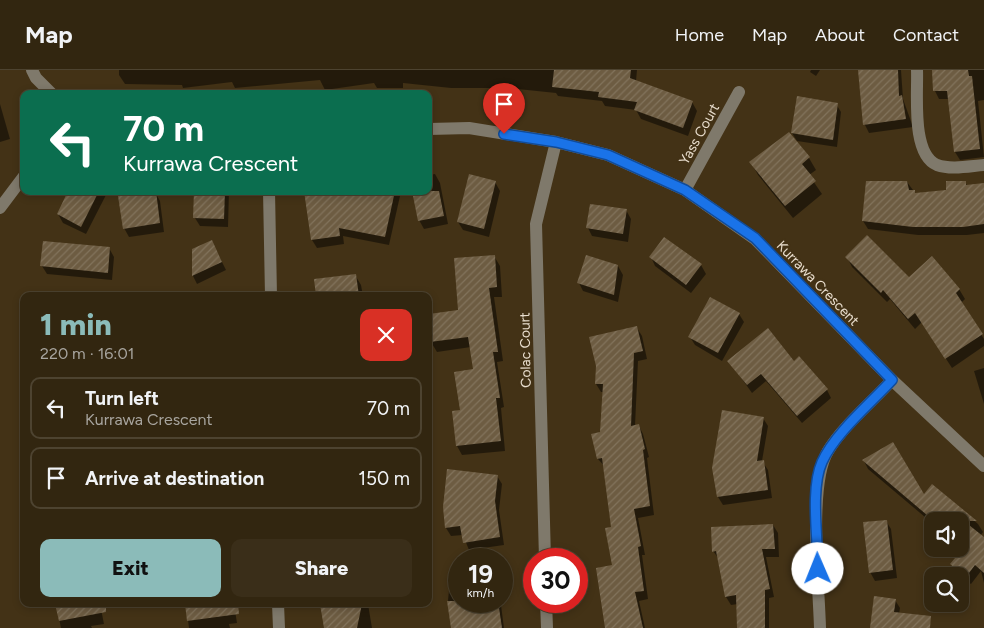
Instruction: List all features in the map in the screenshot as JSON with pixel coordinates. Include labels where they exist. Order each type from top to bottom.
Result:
[{"type":"street","points":[[32,70],[36,78],[48,90]]},
{"type":"street","points":[[918,70],[918,130],[922,147],[928,158],[937,164],[952,166],[984,165]]},
{"type":"street","name":"Yass Court","points":[[685,190],[738,92]]},
{"type":"street","name":"Kurrawa Crescent","points":[[432,129],[469,128],[556,142],[608,155],[685,190],[755,238],[892,380],[984,466]]},
{"type":"street","name":"Colac Court","points":[[545,548],[536,224],[556,142]]},
{"type":"street","points":[[0,208],[20,181]]},
{"type":"street","points":[[269,195],[271,292]]},
{"type":"street","points":[[820,628],[817,490],[822,464],[836,440],[892,380]]},
{"type":"street","points":[[278,607],[279,628]]},
{"type":"street","points":[[546,613],[547,628]]},
{"type":"building","points":[[554,70],[631,70],[630,78],[693,101],[683,128],[634,110],[637,102],[598,97],[599,92],[552,87]]},
{"type":"building","points":[[858,70],[898,70],[899,96],[902,95],[906,119],[863,125]]},
{"type":"building","points":[[932,70],[968,70],[969,76],[972,76],[980,149],[954,152],[947,91],[933,91]]},
{"type":"building","points":[[797,96],[838,103],[833,140],[791,133]]},
{"type":"building","points":[[789,132],[810,157],[802,164],[816,181],[785,206],[749,162]]},
{"type":"building","points":[[469,174],[496,181],[484,229],[457,222]]},
{"type":"building","points":[[866,181],[907,181],[909,190],[915,190],[915,193],[946,190],[946,181],[966,181],[966,185],[984,183],[984,224],[963,227],[913,227],[862,221]]},
{"type":"building","points":[[432,191],[439,191],[444,216],[418,221],[413,195],[432,195]]},
{"type":"building","points":[[66,195],[97,195],[81,227],[57,214]]},
{"type":"building","points":[[156,195],[160,223],[123,229],[118,196]]},
{"type":"building","points":[[194,195],[225,195],[224,219],[193,218]]},
{"type":"building","points":[[305,195],[394,195],[385,237],[339,228],[340,236],[311,240]]},
{"type":"building","points":[[590,204],[627,209],[623,234],[586,228]]},
{"type":"building","points":[[867,235],[909,277],[932,256],[960,289],[956,293],[983,334],[945,359],[915,313],[908,319],[883,290],[881,293],[845,257]]},
{"type":"building","points":[[664,237],[702,264],[686,285],[649,257]]},
{"type":"building","points":[[212,240],[222,262],[192,276],[192,249]]},
{"type":"building","points":[[43,241],[110,247],[108,273],[40,266]]},
{"type":"building","points":[[495,255],[497,287],[489,288],[498,352],[493,352],[500,398],[496,398],[501,441],[456,446],[452,411],[460,410],[454,372],[473,369],[468,337],[432,342],[432,314],[458,310],[454,258]]},
{"type":"building","points":[[586,255],[618,265],[614,295],[577,283]]},
{"type":"building","points":[[356,274],[358,292],[316,292],[314,279]]},
{"type":"building","points":[[710,297],[740,313],[718,353],[688,337]]},
{"type":"building","points":[[637,326],[643,351],[634,353],[631,426],[639,424],[645,449],[643,450],[650,506],[634,509],[641,546],[638,547],[644,591],[635,592],[643,628],[605,628],[596,568],[612,565],[605,528],[611,527],[602,458],[597,459],[591,434],[600,432],[603,384],[595,384],[596,366],[589,337]]},
{"type":"building","points":[[768,328],[794,361],[799,356],[828,389],[797,416],[761,374],[747,385],[727,361]]},
{"type":"building","points":[[722,410],[764,417],[757,461],[764,460],[768,490],[717,497],[712,468]]},
{"type":"building","points":[[893,442],[924,494],[932,484],[966,512],[924,513],[862,460]]},
{"type":"building","points":[[447,469],[498,475],[495,501],[500,537],[463,543],[460,526],[445,528],[443,507]]},
{"type":"building","points":[[969,514],[977,521],[969,521]]},
{"type":"building","points":[[887,520],[893,570],[869,573],[863,522]]},
{"type":"building","points":[[773,524],[775,549],[762,549],[770,589],[765,590],[765,628],[737,628],[736,595],[725,597],[716,551],[712,552],[711,527]]},
{"type":"building","points":[[969,525],[984,537],[984,573],[975,565],[969,573],[969,567],[954,567],[950,564],[956,557],[969,557]]},
{"type":"building","points":[[874,596],[896,599],[894,612],[931,616],[930,628],[870,628]]},
{"type":"building","points":[[56,607],[106,607],[106,612],[59,621]]},
{"type":"building","points":[[185,607],[238,607],[239,614],[187,621]]},
{"type":"building","points":[[320,607],[361,607],[357,628],[324,628]]},
{"type":"building","points":[[449,613],[500,613],[502,628],[451,628]]},
{"type":"route","points":[[504,134],[556,142],[608,155],[685,190],[755,238],[892,380],[836,440],[822,464],[818,476],[817,490],[818,569]]}]
